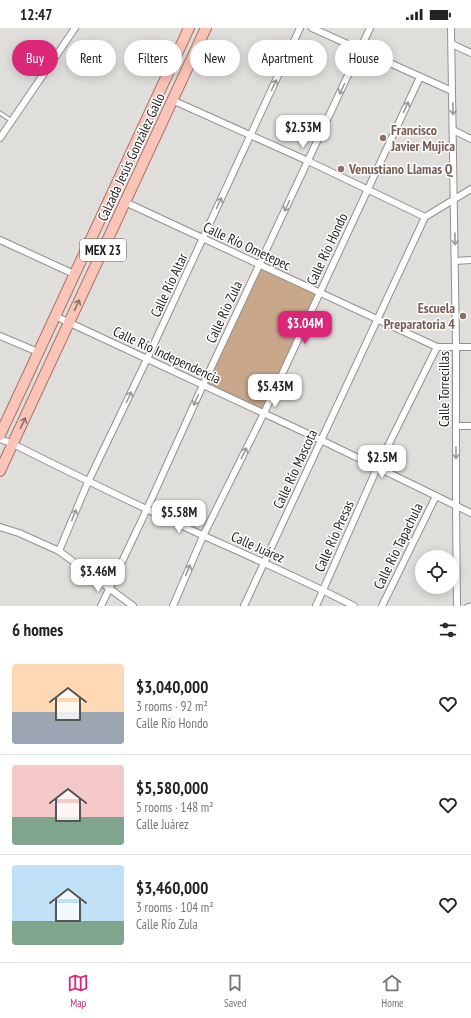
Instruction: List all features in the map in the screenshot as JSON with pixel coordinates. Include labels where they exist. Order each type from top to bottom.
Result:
[{"type":"main road","name":"Calzada Jesús González Gallo","points":[[0,435],[189,28]]},
{"type":"main road","name":"Calzada Jesús González Gallo","points":[[0,471],[206,28]]},
{"type":"street","points":[[0,138],[75,28]]},
{"type":"street","name":"Calle Río Altar","points":[[59,551],[88,482],[148,359],[300,28]]},
{"type":"street","points":[[312,28],[339,40]]},
{"type":"street","name":"Calle Río Zula","points":[[365,40],[370,28]]},
{"type":"street","name":"Calle Torrecillas","points":[[451,28],[456,347],[457,606]]},
{"type":"street","points":[[452,44],[471,53]]},
{"type":"street","points":[[393,65],[452,91]]},
{"type":"street","name":"Calle Río Zula","points":[[101,606],[349,76]]},
{"type":"street","name":"Calle Río Hondo","points":[[173,606],[203,536],[264,413],[420,77]]},
{"type":"street","points":[[172,100],[308,161],[425,217],[471,189]]},
{"type":"street","points":[[453,130],[471,139]]},
{"type":"street","name":"Calle Río Ometepec","points":[[126,202],[436,347],[471,347]]},
{"type":"street","name":"Calle Río Mascota","points":[[244,606],[425,217]]},
{"type":"street","points":[[0,240],[74,274]]},
{"type":"street","points":[[455,261],[471,260]]},
{"type":"street","name":"Calle Río Independencia","points":[[55,316],[264,413],[471,512]]},
{"type":"street","points":[[0,336],[38,352]]},
{"type":"street","name":"Calle Río Presas","points":[[316,606],[377,468],[436,347]]},
{"type":"street","points":[[456,426],[471,426]]},
{"type":"street","name":"Calle Juárez","points":[[0,439],[203,536],[264,562],[354,606]]},
{"type":"street","name":"Calle Río Tapachula","points":[[382,606],[436,496]]},
{"type":"street","points":[[0,527],[19,533],[59,551],[133,606]]},
{"type":"lane","points":[[0,113],[12,121]]},
{"type":"lane","points":[[467,606],[471,605]]},
{"type":"shaded area","points":[[261,267],[317,293],[263,410],[205,384]]},
{"type":"place","name":"Francisco Javier Mujica","points":[[383,138]]},
{"type":"place","name":"Venustiano Llamas Q","points":[[341,169]]},
{"type":"place","name":"Escuela Preparatoria 4","points":[[463,316]]}]
